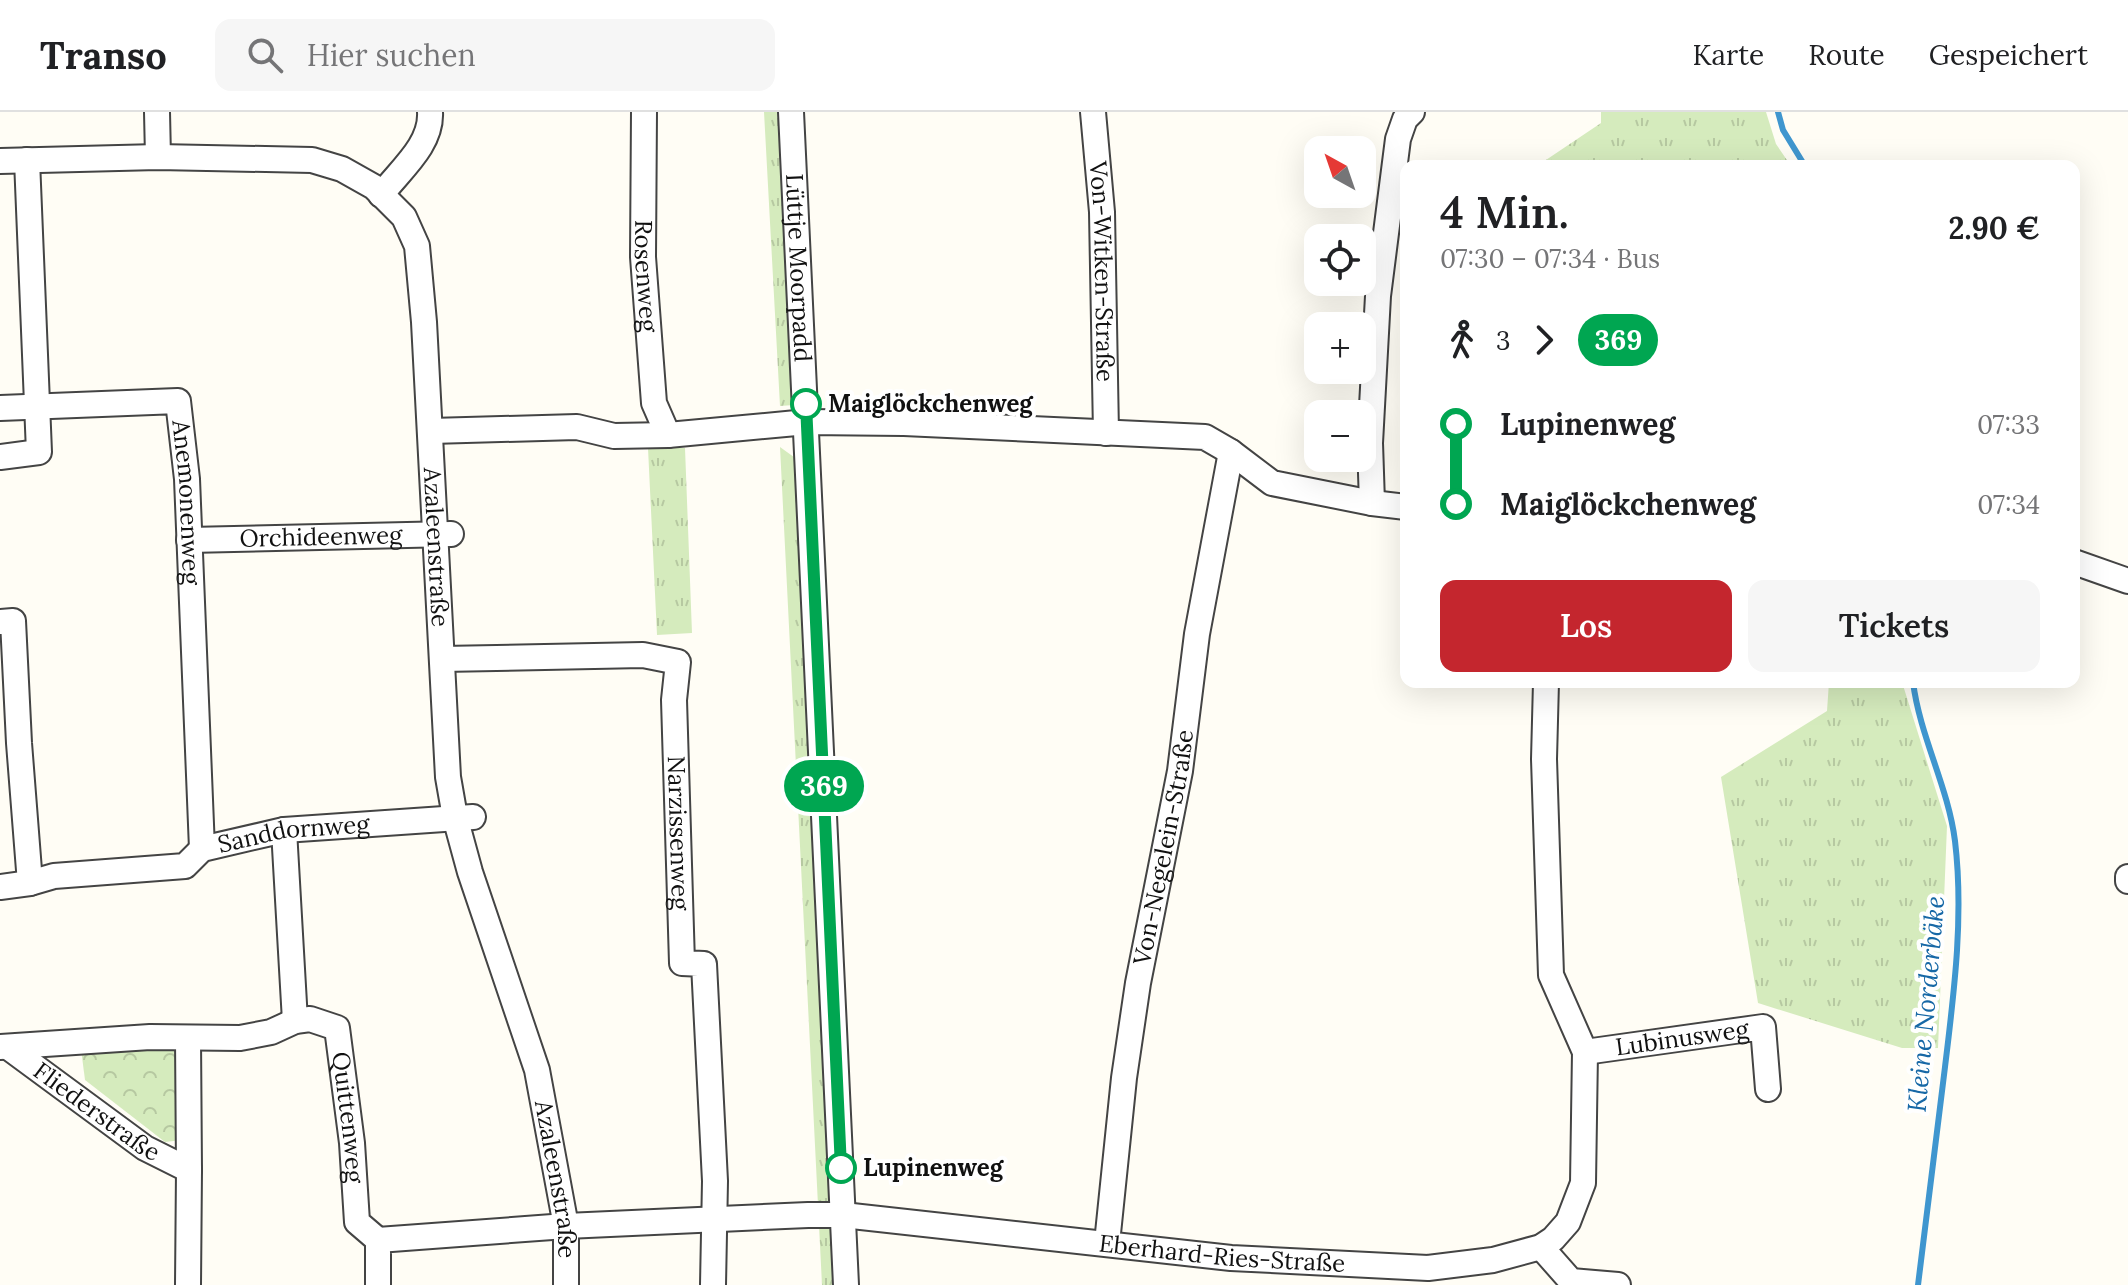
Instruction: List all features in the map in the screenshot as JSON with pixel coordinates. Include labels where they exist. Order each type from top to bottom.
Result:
[{"type":"street","points":[[157,112],[158,157]]},
{"type":"street","points":[[381,195],[426,139],[430,112]]},
{"type":"street","name":"Rosenweg","points":[[644,112],[643,257],[654,403],[668,435]]},
{"type":"street","name":"Lüttje Moorpadd","points":[[791,112],[846,1285]]},
{"type":"street","name":"Von-Witken-Straße","points":[[1093,112],[1102,212],[1106,433]]},
{"type":"street","points":[[1372,503],[1370,443],[1378,296],[1398,139],[1405,119],[1412,112]]},
{"type":"street","name":"Azaleenstraße","points":[[0,161],[158,157],[312,160],[342,169],[374,187],[404,217],[417,246],[431,431],[445,535],[442,659],[448,777],[464,817],[470,872],[537,1070],[566,1226],[566,1285]]},
{"type":"street","points":[[0,457],[39,452],[27,160]]},
{"type":"street","name":"Anemonenweg","points":[[36,406],[178,401],[187,479],[202,849]]},
{"type":"street","points":[[0,408],[36,406]]},
{"type":"street","points":[[431,431],[577,427],[614,436],[668,435],[807,422],[904,423],[1205,437],[1272,483],[1400,506]]},
{"type":"street","name":"Von-Negelein-Straße","points":[[1107,1243],[1124,1078],[1138,983],[1180,771],[1197,634],[1231,452]]},
{"type":"street","name":"Orchideenweg","points":[[189,540],[445,535]]},
{"type":"street","points":[[2080,564],[2128,581]]},
{"type":"street","points":[[0,622],[13,621],[30,883]]},
{"type":"street","name":"Narzissenweg","points":[[442,659],[643,655],[678,662],[674,700],[682,963],[704,964],[714,1150],[714,1220]]},
{"type":"street","name":"Eberhard-Ries-Straße","points":[[843,1215],[1231,1258],[1428,1268],[1493,1260],[1541,1247],[1553,1239],[1568,1222],[1583,1183],[1585,1052],[1551,975],[1544,759],[1546,688]]},
{"type":"street","name":"Sanddornweg","points":[[0,887],[54,876],[185,866],[202,849],[284,830],[464,817]]},
{"type":"street","points":[[284,830],[295,1021]]},
{"type":"street","name":"Quittenweg","points":[[150,1037],[240,1038],[310,1019],[337,1028],[352,1143],[357,1222],[378,1240]]},
{"type":"street","name":"Lubinusweg","points":[[1585,1052],[1763,1027],[1768,1089]]},
{"type":"street","name":"Fliederstraße","points":[[4,1047],[150,1037]]},
{"type":"street","name":"Fliederstraße","points":[[188,1039],[188,1285]]},
{"type":"street","name":"Fliederstraße","points":[[4,1047],[145,1148],[189,1170]]},
{"type":"street","points":[[378,1285],[378,1240],[566,1226],[843,1215]]},
{"type":"street","points":[[713,1285],[714,1220]]},
{"type":"street","points":[[1541,1247],[1571,1281],[1618,1285]]},
{"type":"green space","points":[[764,112],[781,112],[794,405],[780,406]]},
{"type":"green space","points":[[1601,112],[1766,112],[1776,144],[1787,160],[1546,160],[1601,123]]},
{"type":"green space","points":[[780,447],[798,460],[837,1285],[822,1285]]},
{"type":"green space","points":[[648,448],[685,448],[692,633],[657,635]]},
{"type":"green space","points":[[1829,688],[1904,688],[1947,826],[1938,1048],[1902,1048],[1758,1003],[1721,777],[1827,711]]},
{"type":"green space","points":[[176,1044],[182,1140],[165,1142],[85,1080],[81,1049]]},
{"type":"waterway","name":"Kleine Norderbäke","points":[[1778,112],[1783,130],[1801,160]]},
{"type":"waterway","name":"Kleine Norderbäke","points":[[1914,688],[1951,821],[1958,869],[1957,954],[1952,1011],[1918,1285]]},
{"type":"bus line","name":"369","points":[[806,404],[841,1168]]},
{"type":"place","name":"Maiglöckchenweg","points":[[806,404]]},
{"type":"place","name":"Lupinenweg","points":[[841,1168]]}]
